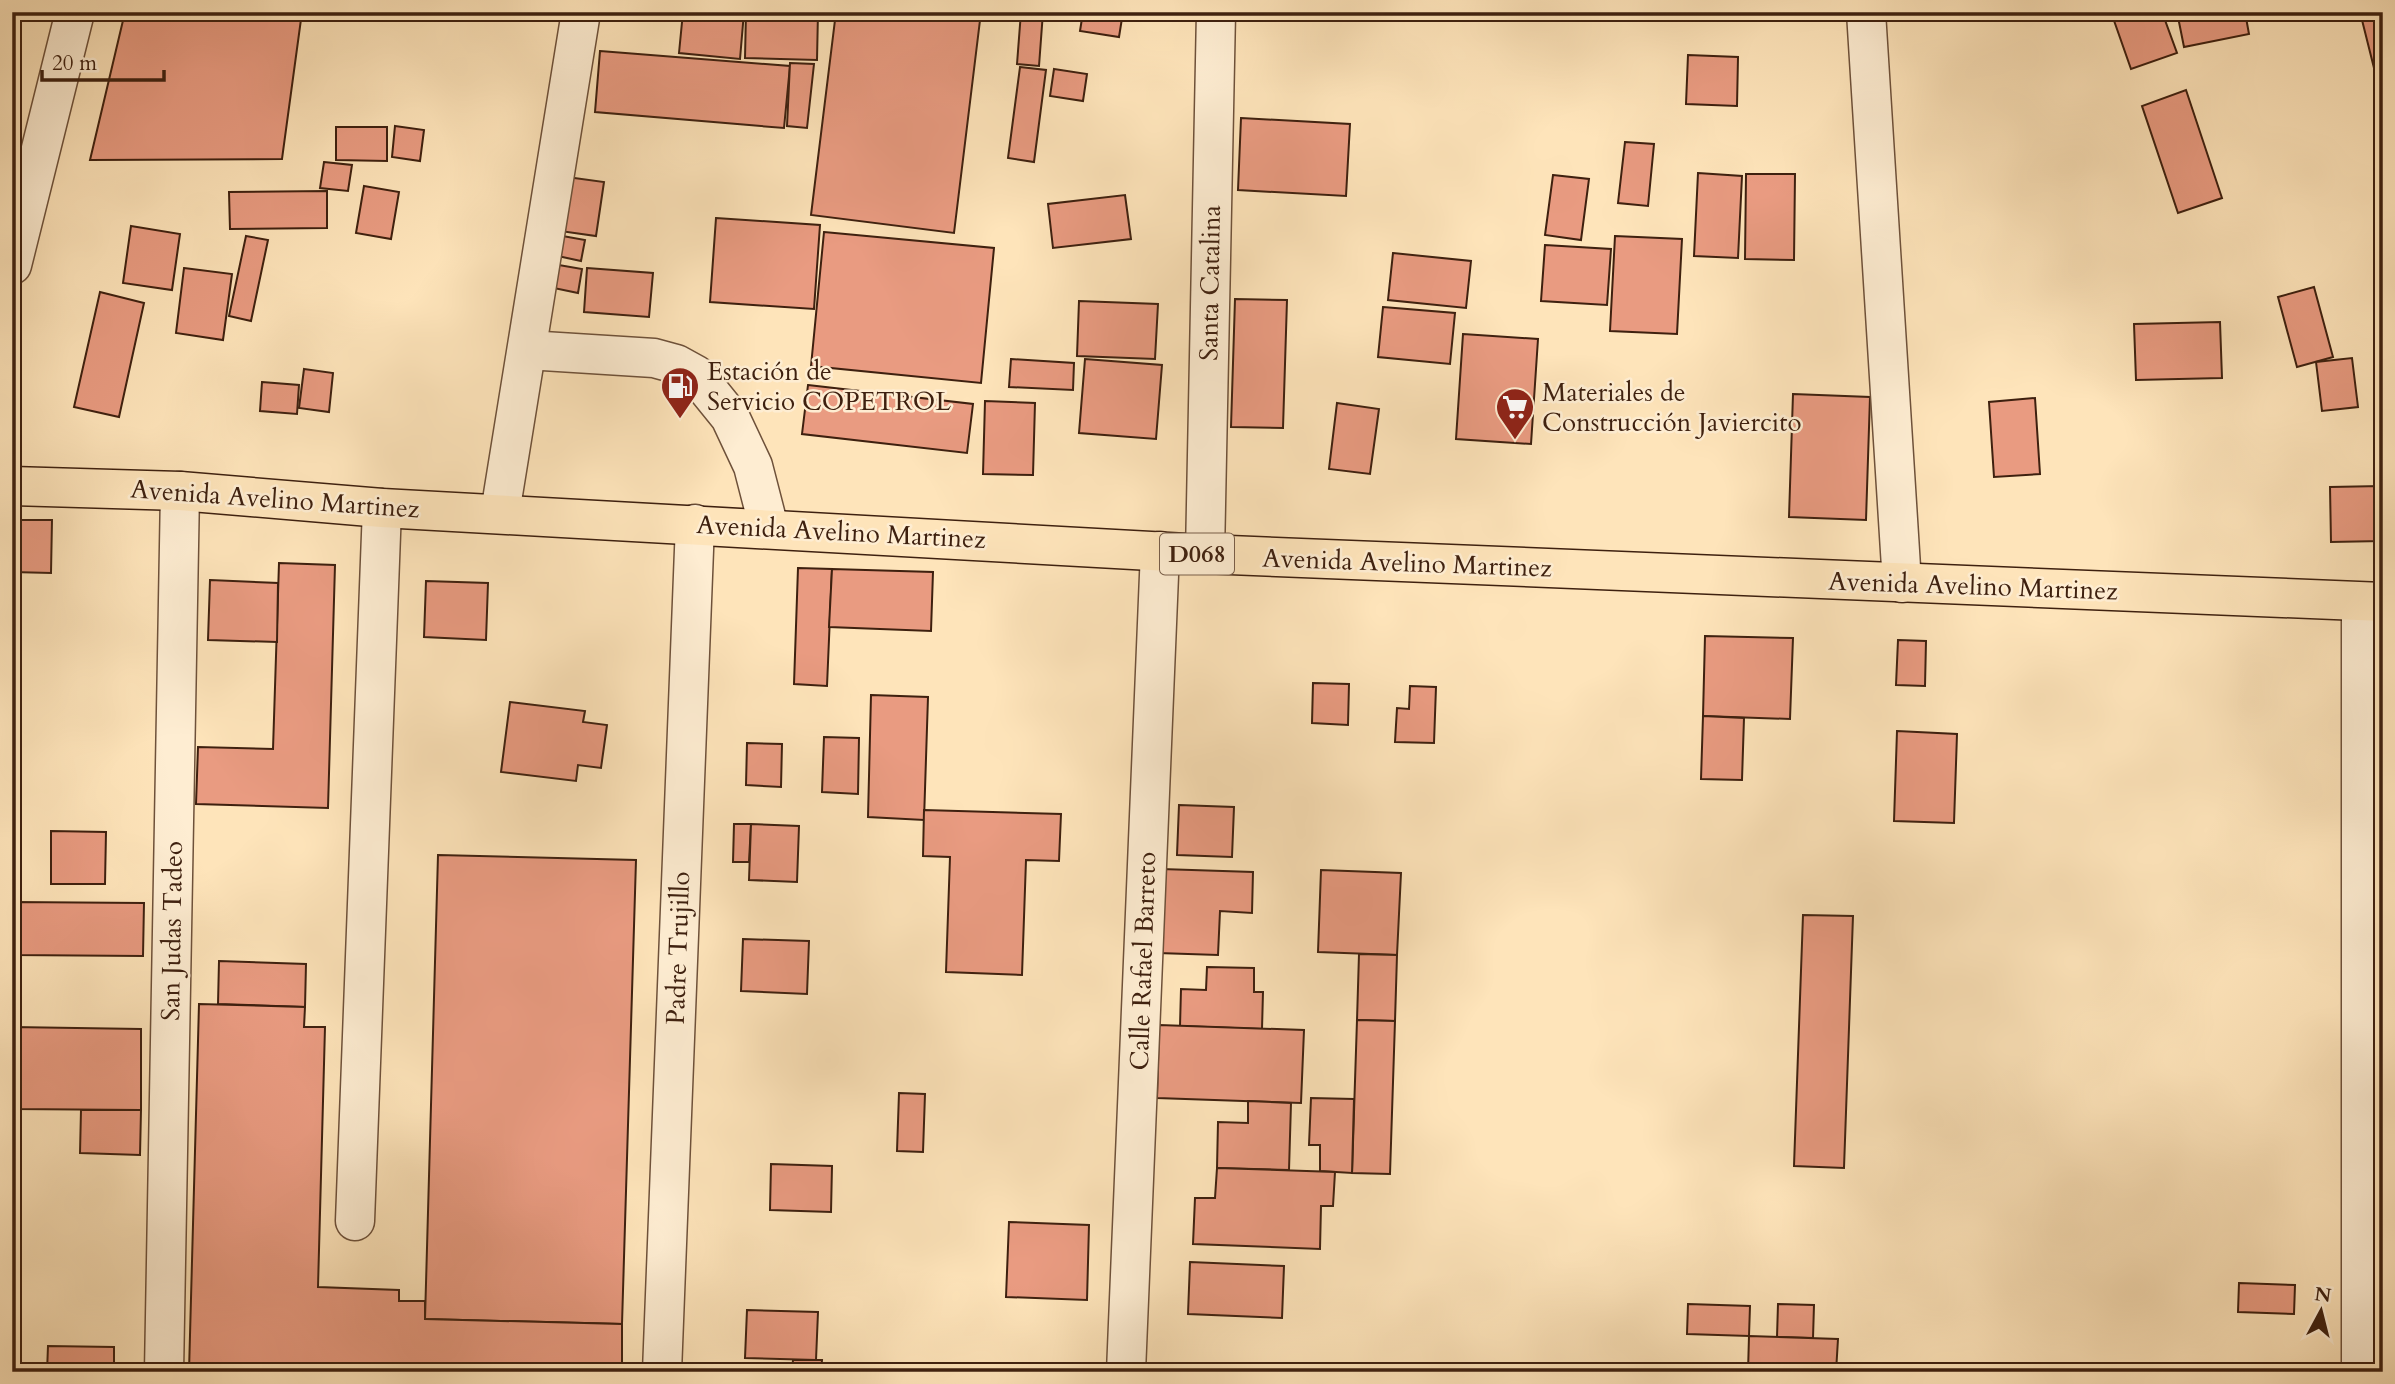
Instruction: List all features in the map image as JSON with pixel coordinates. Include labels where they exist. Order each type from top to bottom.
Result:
[{"type":"main road","name":"Avenida Avelino Martinez","points":[[12,486],[180,491],[382,508],[1205,554],[2372,602]]},
{"type":"street","points":[[12,265],[75,12]]},
{"type":"street","points":[[500,513],[582,12]]},
{"type":"street","name":"Santa Catalina","points":[[1205,554],[1216,12]]},
{"type":"street","points":[[1866,12],[1902,583]]},
{"type":"street","points":[[527,350],[654,358],[676,364],[696,375],[730,417],[753,466],[769,528]]},
{"type":"street","name":"San Judas Tadeo","points":[[164,1372],[180,491]]},
{"type":"street","points":[[355,1221],[382,508]]},
{"type":"street","name":"Padre Trujillo","points":[[662,1372],[695,524]]},
{"type":"street","name":"Calle Rafael Barreto","points":[[1126,1372],[1160,551]]},
{"type":"street","points":[[2361,1372],[2372,602]]},
{"type":"building","points":[[125,12],[302,12],[282,159],[90,160]]},
{"type":"building","points":[[605,12],[677,12],[676,20]]},
{"type":"building","points":[[683,12],[744,12],[740,59],[679,53]]},
{"type":"building","points":[[746,12],[818,12],[817,60],[745,58]]},
{"type":"building","points":[[836,12],[981,12],[954,233],[811,215]]},
{"type":"building","points":[[1021,12],[1043,12],[1039,66],[1017,64]]},
{"type":"building","points":[[1083,12],[1123,12],[1119,37],[1080,31]]},
{"type":"building","points":[[1320,12],[1364,12],[1363,17]]},
{"type":"building","points":[[2111,12],[2162,12],[2177,53],[2131,69]]},
{"type":"building","points":[[2177,12],[2245,12],[2249,34],[2184,47]]},
{"type":"building","points":[[2360,12],[2383,12],[2383,66],[2374,68]]},
{"type":"building","points":[[600,51],[790,66],[784,128],[595,112]]},
{"type":"building","points":[[1688,55],[1738,57],[1737,106],[1686,104]]},
{"type":"building","points":[[790,63],[814,64],[807,128],[787,126]]},
{"type":"building","points":[[1020,67],[1046,70],[1034,162],[1008,158]]},
{"type":"building","points":[[1054,69],[1087,74],[1083,101],[1050,96]]},
{"type":"building","points":[[2186,90],[2222,198],[2178,213],[2142,106]]},
{"type":"building","points":[[1241,118],[1350,124],[1346,196],[1238,190]]},
{"type":"building","points":[[395,126],[424,130],[420,161],[392,157]]},
{"type":"building","points":[[336,127],[387,127],[387,161],[336,160]]},
{"type":"building","points":[[1625,142],[1654,144],[1648,206],[1618,203]]},
{"type":"building","points":[[324,162],[352,165],[348,191],[320,188]]},
{"type":"building","points":[[1698,173],[1742,176],[1738,258],[1694,256]]},
{"type":"building","points":[[1746,174],[1795,174],[1794,260],[1745,259]]},
{"type":"building","points":[[1553,175],[1589,179],[1581,240],[1545,235]]},
{"type":"building","points":[[567,177],[604,182],[596,236],[560,231]]},
{"type":"building","points":[[364,186],[399,192],[391,239],[356,233]]},
{"type":"building","points":[[327,191],[327,228],[230,229],[229,192]]},
{"type":"building","points":[[1125,195],[1131,239],[1053,248],[1048,204]]},
{"type":"building","points":[[716,218],[820,225],[814,309],[710,302]]},
{"type":"building","points":[[131,226],[180,234],[172,290],[123,283]]},
{"type":"building","points":[[824,232],[994,248],[981,383],[811,366]]},
{"type":"building","points":[[557,235],[585,240],[581,261],[553,255]]},
{"type":"building","points":[[246,236],[268,240],[251,321],[229,316]]},
{"type":"building","points":[[1615,236],[1682,239],[1677,334],[1610,331]]},
{"type":"building","points":[[1545,245],[1611,249],[1607,305],[1541,301]]},
{"type":"building","points":[[1393,253],[1471,261],[1466,308],[1388,300]]},
{"type":"building","points":[[553,264],[582,269],[578,293],[549,287]]},
{"type":"building","points":[[184,268],[232,274],[223,340],[176,333]]},
{"type":"building","points":[[587,268],[653,273],[649,317],[584,312]]},
{"type":"building","points":[[2314,287],[2333,357],[2297,367],[2278,297]]},
{"type":"building","points":[[100,292],[144,303],[119,417],[74,407]]},
{"type":"building","points":[[1235,299],[1287,300],[1283,428],[1231,427]]},
{"type":"building","points":[[1079,301],[1158,304],[1155,359],[1077,356]]},
{"type":"building","points":[[1383,307],[1455,313],[1450,364],[1378,357]]},
{"type":"building","points":[[2220,322],[2222,378],[2136,380],[2134,324]]},
{"type":"building","points":[[1463,334],[1538,339],[1531,444],[1456,439]]},
{"type":"building","points":[[2352,358],[2358,407],[2322,411],[2316,362]]},
{"type":"building","points":[[1011,359],[1074,363],[1073,390],[1009,387]]},
{"type":"building","points":[[1085,359],[1162,365],[1156,439],[1079,433]]},
{"type":"building","points":[[304,369],[333,373],[329,412],[299,408]]},
{"type":"building","points":[[262,382],[299,385],[297,414],[260,411]]},
{"type":"building","points":[[808,385],[973,404],[967,453],[802,434]]},
{"type":"building","points":[[1793,394],[1870,397],[1866,520],[1789,517]]},
{"type":"building","points":[[2035,398],[2040,474],[1994,477],[1989,402]]},
{"type":"building","points":[[985,401],[1035,403],[1033,475],[983,474]]},
{"type":"building","points":[[1337,403],[1379,409],[1370,474],[1329,469]]},
{"type":"building","points":[[2381,486],[2382,541],[2331,542],[2330,487]]},
{"type":"building","points":[[12,520],[52,520],[51,573],[12,572]]},
{"type":"building","points":[[279,563],[335,565],[328,808],[196,804],[198,747],[273,749]]},
{"type":"building","points":[[798,568],[832,569],[827,686],[794,684]]},
{"type":"building","points":[[832,569],[933,572],[931,631],[829,627]]},
{"type":"building","points":[[210,580],[278,583],[277,642],[208,640]]},
{"type":"building","points":[[426,581],[488,583],[486,640],[424,637]]},
{"type":"building","points":[[1705,636],[1793,638],[1790,719],[1703,716]]},
{"type":"building","points":[[1898,640],[1926,641],[1925,686],[1896,685]]},
{"type":"building","points":[[1313,683],[1349,684],[1348,725],[1312,723]]},
{"type":"building","points":[[1410,686],[1436,687],[1434,743],[1395,742],[1397,708],[1409,709]]},
{"type":"building","points":[[871,695],[928,697],[924,820],[868,817]]},
{"type":"building","points":[[510,702],[585,711],[583,722],[607,725],[601,768],[578,765],[576,781],[501,772]]},
{"type":"building","points":[[1703,716],[1744,718],[1742,780],[1701,779]]},
{"type":"building","points":[[1897,731],[1957,734],[1954,823],[1894,821]]},
{"type":"building","points":[[824,737],[859,738],[858,794],[822,792]]},
{"type":"building","points":[[747,743],[782,744],[781,787],[746,785]]},
{"type":"building","points":[[1179,805],[1234,807],[1232,857],[1177,855]]},
{"type":"building","points":[[924,810],[1061,814],[1059,861],[1026,860],[1022,975],[946,972],[950,857],[923,856]]},
{"type":"building","points":[[734,824],[751,824],[749,862],[733,862]]},
{"type":"building","points":[[751,824],[799,826],[797,882],[749,880]]},
{"type":"building","points":[[51,831],[106,832],[105,884],[51,884]]},
{"type":"building","points":[[438,855],[636,860],[622,1324],[425,1319]]},
{"type":"building","points":[[1161,869],[1253,872],[1252,913],[1220,911],[1218,955],[1158,953]]},
{"type":"building","points":[[1321,870],[1401,873],[1397,955],[1318,952]]},
{"type":"building","points":[[12,902],[144,903],[143,956],[12,955]]},
{"type":"building","points":[[1803,915],[1853,916],[1844,1168],[1794,1166]]},
{"type":"building","points":[[743,939],[809,941],[807,994],[741,991]]},
{"type":"building","points":[[1359,954],[1397,955],[1395,1021],[1357,1020]]},
{"type":"building","points":[[219,961],[306,964],[305,1007],[218,1004]]},
{"type":"building","points":[[1207,967],[1254,968],[1254,992],[1263,992],[1262,1029],[1180,1026],[1181,989],[1206,990]]},
{"type":"building","points":[[199,1004],[305,1007],[304,1027],[325,1027],[318,1287],[399,1290],[399,1301],[425,1301],[425,1319],[622,1324],[622,1372],[189,1372]]},
{"type":"building","points":[[1357,1020],[1395,1021],[1390,1174],[1352,1173]]},
{"type":"building","points":[[1159,1025],[1304,1030],[1301,1103],[1157,1098]]},
{"type":"building","points":[[12,1027],[141,1029],[141,1110],[12,1109]]},
{"type":"building","points":[[899,1093],[925,1094],[923,1152],[897,1151]]},
{"type":"building","points":[[1311,1098],[1354,1099],[1352,1173],[1320,1171],[1320,1145],[1309,1145]]},
{"type":"building","points":[[1248,1101],[1291,1103],[1289,1170],[1217,1168],[1218,1122],[1248,1123]]},
{"type":"building","points":[[81,1110],[141,1110],[140,1155],[80,1153]]},
{"type":"building","points":[[771,1164],[832,1166],[831,1212],[770,1210]]},
{"type":"building","points":[[1217,1168],[1335,1172],[1333,1206],[1321,1206],[1320,1249],[1193,1244],[1195,1198],[1215,1198]]},
{"type":"building","points":[[1009,1222],[1089,1225],[1087,1300],[1006,1297]]},
{"type":"building","points":[[1190,1262],[1284,1266],[1282,1318],[1188,1314]]},
{"type":"building","points":[[2239,1283],[2295,1285],[2294,1314],[2238,1312]]},
{"type":"building","points":[[1688,1304],[1750,1306],[1749,1336],[1687,1334]]},
{"type":"building","points":[[1778,1304],[1814,1305],[1813,1338],[1777,1337]]},
{"type":"building","points":[[747,1310],[818,1312],[816,1360],[745,1358]]},
{"type":"building","points":[[1749,1336],[1838,1339],[1836,1372],[1748,1372]]},
{"type":"building","points":[[48,1346],[114,1347],[114,1372],[47,1372]]},
{"type":"building","points":[[793,1360],[822,1360],[821,1372],[792,1372]]},
{"type":"place","name":"Estación de Servicio COPETROL","points":[[680,420]]},
{"type":"place","name":"Materiales de Construcción Javiercito","points":[[1515,441]]}]
